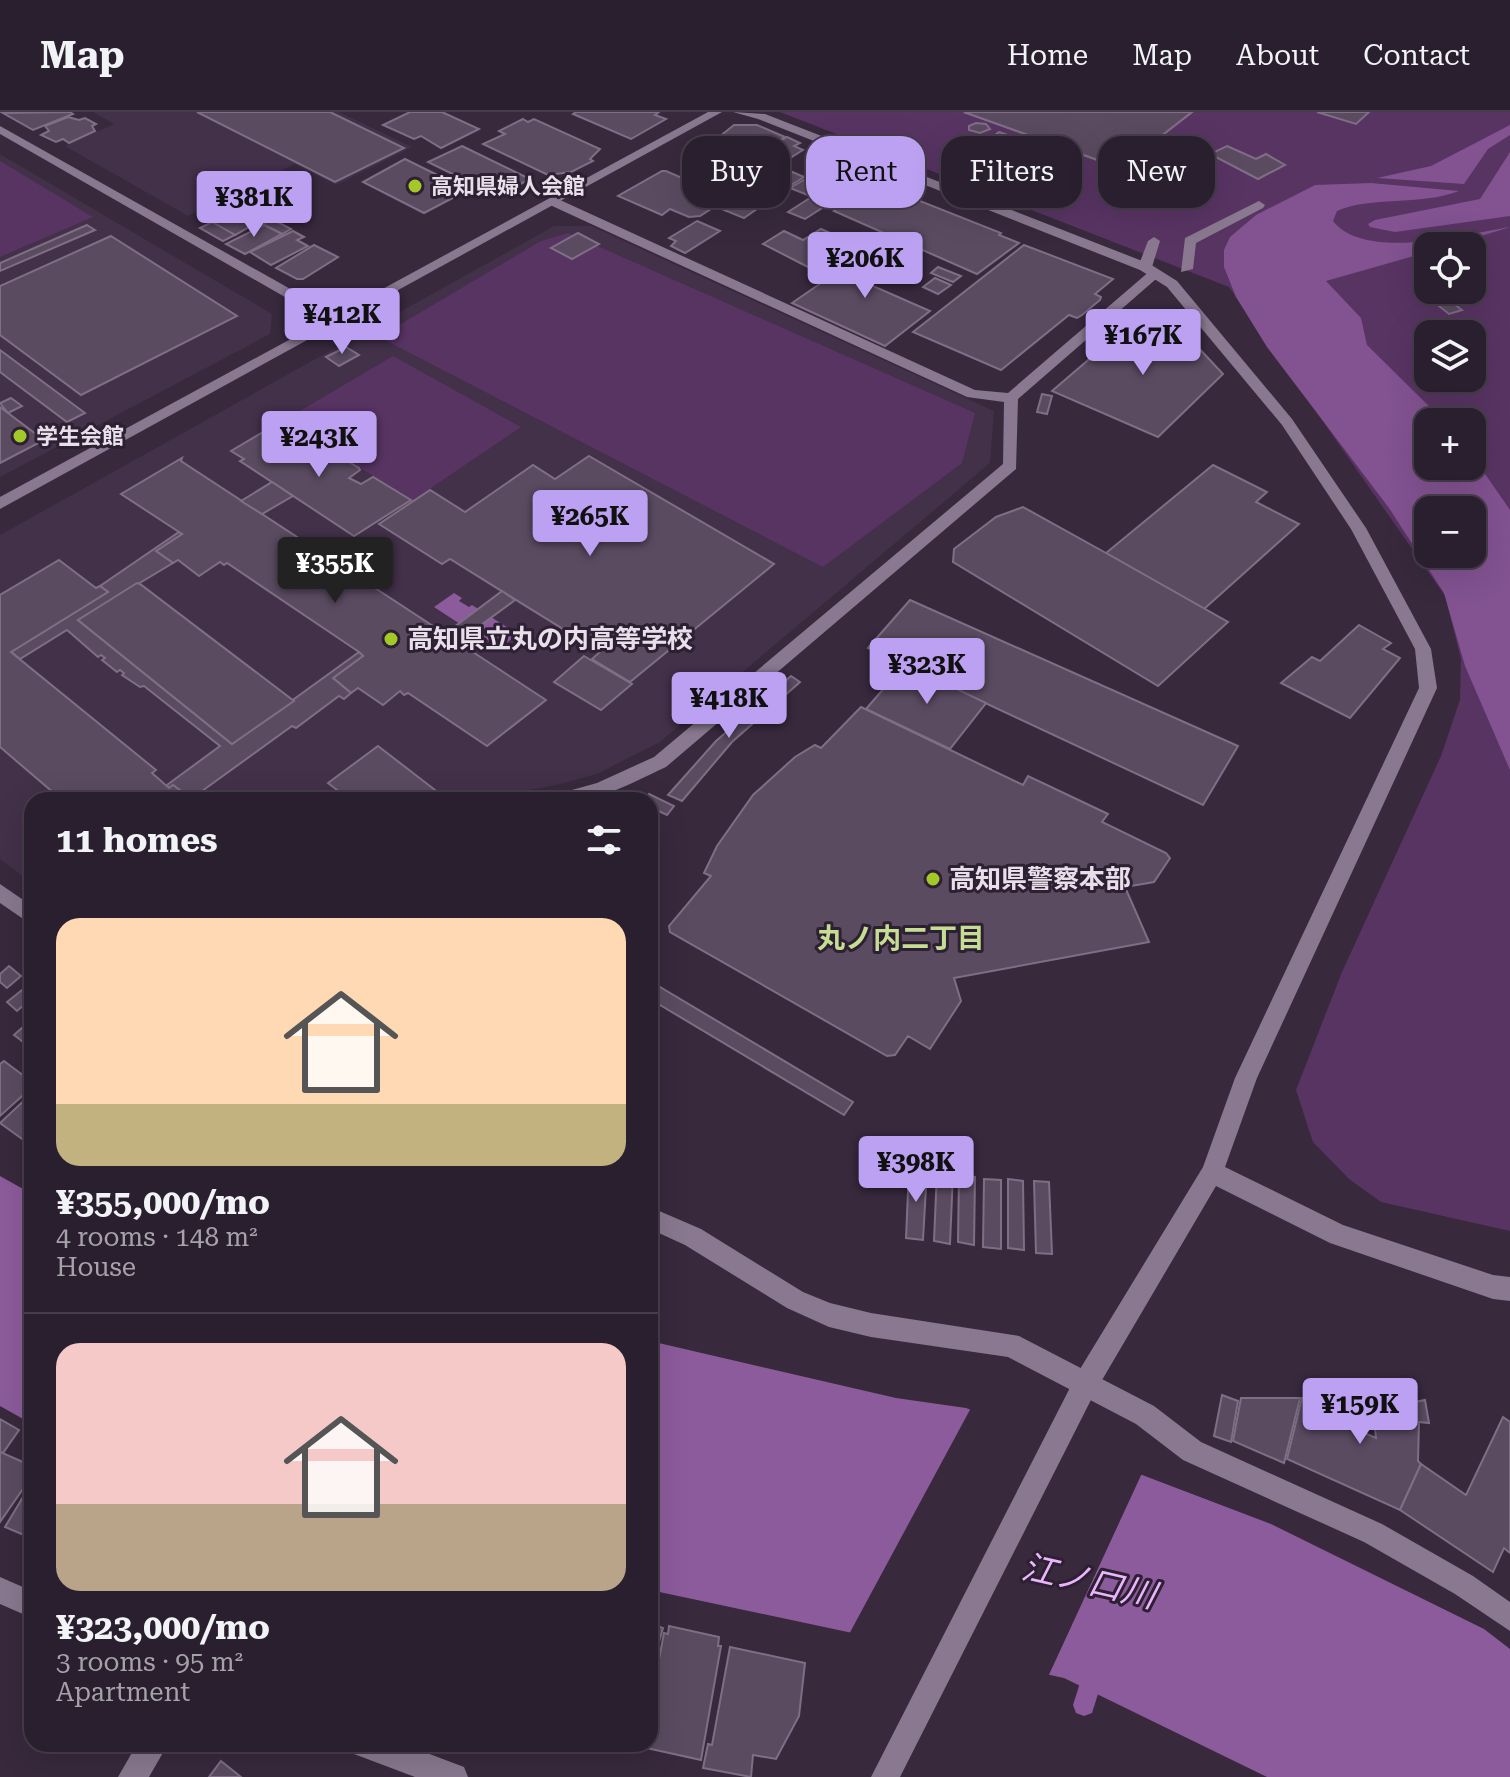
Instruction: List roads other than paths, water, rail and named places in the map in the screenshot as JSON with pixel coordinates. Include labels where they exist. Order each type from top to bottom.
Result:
[{"type":"street","points":[[0,504],[716,112]]},
{"type":"street","points":[[739,112],[761,116],[1151,270],[1172,284],[1287,422],[1358,528],[1423,649],[1428,688],[1246,1078],[1212,1172],[1086,1383],[885,1777]]},
{"type":"street","points":[[0,129],[337,321]]},
{"type":"street","points":[[554,202],[972,394],[1011,398]]},
{"type":"street","points":[[1186,269],[1190,241],[1259,205]]},
{"type":"street","points":[[591,792],[660,762],[1011,466],[1011,398],[1151,270],[1154,241]]},
{"type":"street","points":[[0,892],[24,911]]},
{"type":"street","points":[[1212,1172],[1338,1235],[1493,1287],[1510,1289]]},
{"type":"street","points":[[658,1222],[693,1237],[795,1300],[829,1315],[871,1325],[1010,1345],[1145,1415],[1192,1451],[1373,1533],[1464,1585],[1510,1618]]},
{"type":"street","points":[[0,1590],[24,1601]]},
{"type":"street","points":[[132,1777],[149,1752]]},
{"type":"street","points":[[386,1752],[454,1777]]},
{"type":"water","points":[[454,593],[462,598],[459,601],[469,607],[472,605],[518,634],[500,648],[480,635],[484,632],[460,624],[434,607]]},
{"type":"water","points":[[0,1176],[24,1190],[24,1420],[0,1406]]},
{"type":"water","name":"江ノ口川","points":[[658,1343],[896,1398],[966,1408],[1271,1524],[1484,1629],[1510,1649],[1510,1777],[1267,1777],[1064,1678],[658,1592]]},
{"type":"waterway","points":[[1084,1705],[1094,1672]]},
{"type":"place","name":"高知県婦人会館","points":[[415,186]]},
{"type":"place","name":"学生会館","points":[[20,436]]},
{"type":"place","name":"高知県立丸の内高等学校","points":[[391,639]]},
{"type":"place","name":"高知県警察本部","points":[[933,879]]},
{"type":"district","name":"丸ノ内二丁目","points":[[901,938]]}]
